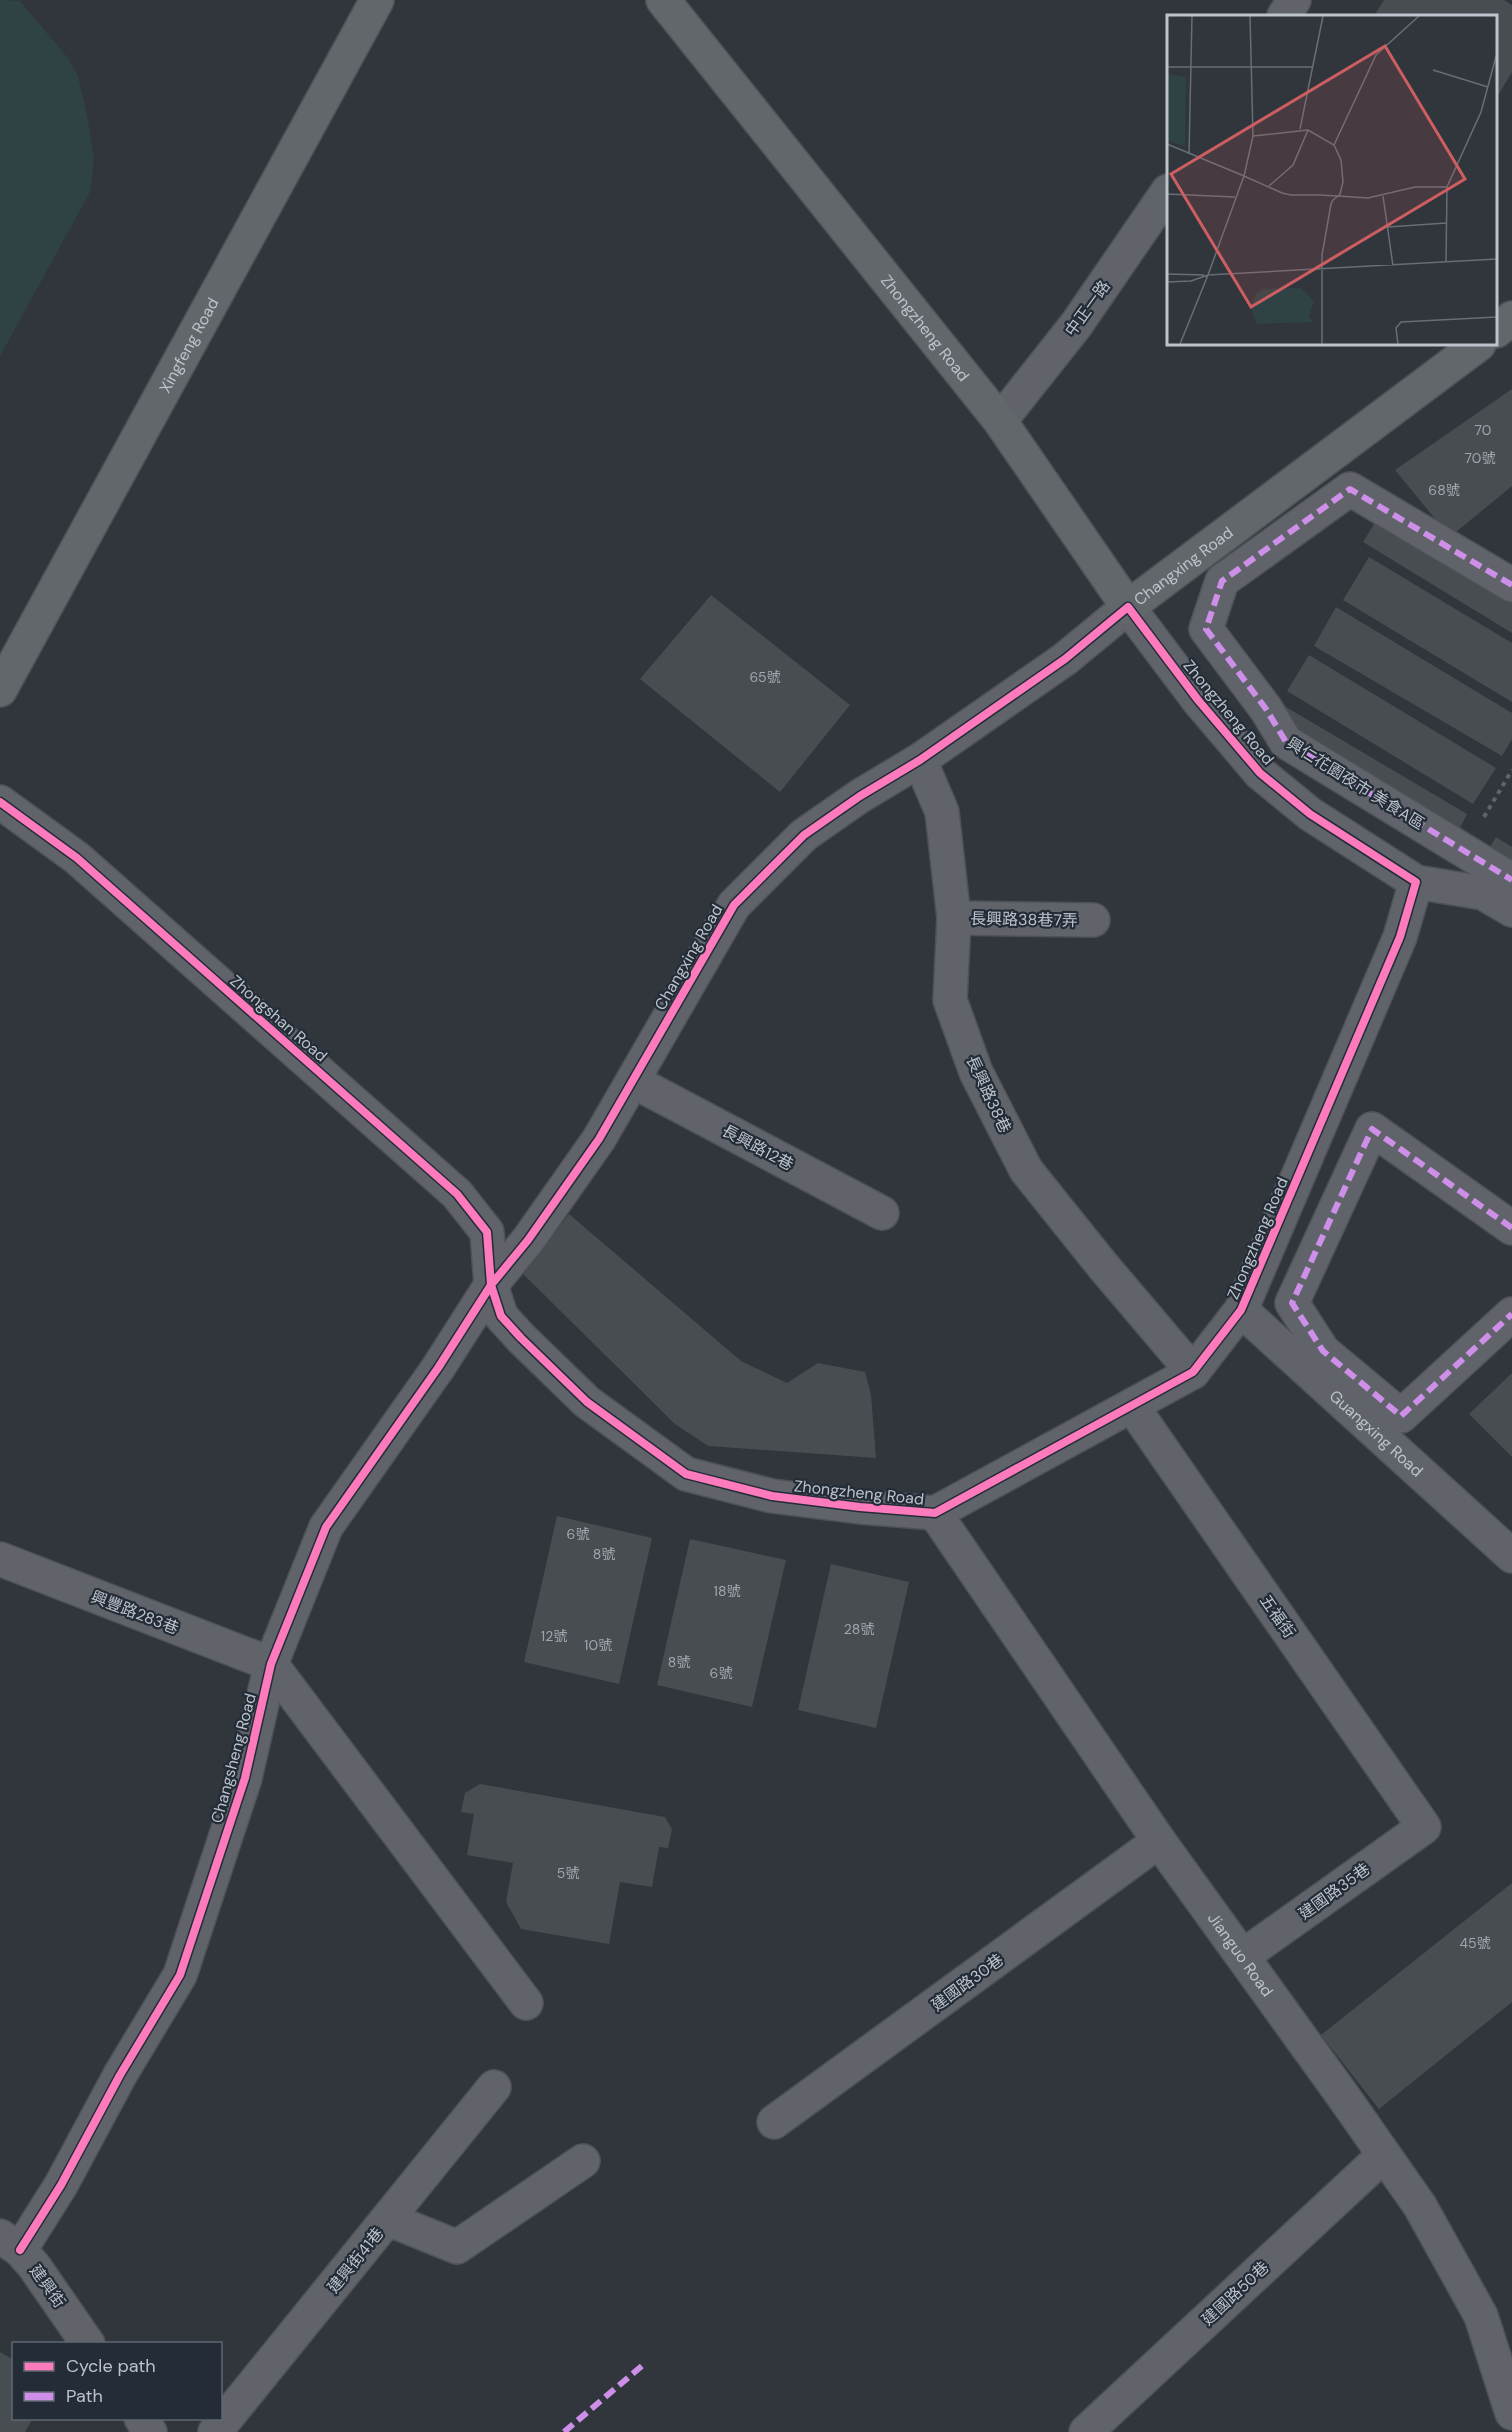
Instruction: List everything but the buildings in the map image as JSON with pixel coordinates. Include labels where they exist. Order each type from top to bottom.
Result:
[{"type":"main road","name":"Xingfeng Road","points":[[0,690],[377,0]]},
{"type":"main road","name":"Zhongzheng Road","points":[[663,0],[1000,420],[1128,607]]},
{"type":"main road","points":[[1497,330],[1512,318]]},
{"type":"main road","name":"Changxing Road","points":[[1128,607],[1478,345]]},
{"type":"street","points":[[1285,15],[1294,0]]},
{"type":"street","name":"中正一路","points":[[1000,420],[1076,325],[1167,192]]},
{"type":"street","name":"興仁花園夜市 美食A區","points":[[1512,585],[1350,489],[1222,580],[1206,629],[1266,709],[1286,742],[1512,880]]},
{"type":"street","name":"Changxing Road","points":[[491,1285],[528,1240],[586,1157],[633,1081],[734,905],[804,836],[860,796],[920,760],[1065,658],[1128,607]]},
{"type":"street","name":"Zhongzheng Road","points":[[491,1285],[501,1316],[520,1338],[587,1402],[686,1474],[772,1496],[860,1507],[935,1513],[1194,1372],[1241,1310],[1400,938],[1416,882],[1310,814],[1260,773],[1198,700],[1128,607]]},
{"type":"street","name":"長興路38巷","points":[[920,760],[942,812],[954,918],[950,1000],[976,1072],[1026,1170],[1103,1266],[1194,1372]]},
{"type":"street","name":"Zhongshan Road","points":[[0,802],[77,858],[458,1194],[487,1232],[491,1285]]},
{"type":"street","points":[[1416,882],[1483,893],[1512,910]]},
{"type":"street","name":"長興路38巷7弄","points":[[954,918],[1094,920]]},
{"type":"street","name":"長興路12巷","points":[[633,1081],[882,1213]]},
{"type":"street","points":[[1512,1228],[1372,1129],[1292,1303],[1323,1351],[1401,1416],[1512,1314]]},
{"type":"street","name":"Changsheng Road","points":[[10,2243],[61,2185],[120,2074],[180,1975],[245,1778],[271,1664],[327,1527],[438,1368],[491,1285]]},
{"type":"street","name":"Guangxing Road","points":[[1241,1310],[1512,1556]]},
{"type":"street","name":"五福街","points":[[1132,1406],[1424,1827]]},
{"type":"street","name":"Jianguo Road","points":[[935,1513],[1159,1841],[1420,2206],[1481,2316],[1509,2395]]},
{"type":"street","name":"興豐路283巷","points":[[0,1559],[271,1664]]},
{"type":"street","points":[[271,1664],[526,2003]]},
{"type":"street","name":"建國路35巷","points":[[1243,1956],[1424,1827]]},
{"type":"street","name":"建國路30巷","points":[[774,2122],[1159,1841]]},
{"type":"street","name":"建興街41巷","points":[[215,2432],[494,2087]]},
{"type":"street","name":"建國路50巷","points":[[1086,2432],[1384,2155]]},
{"type":"street","points":[[388,2219],[458,2247],[583,2161]]},
{"type":"street","name":"建興街","points":[[10,2243],[87,2342]]},
{"type":"green space","points":[[0,0],[20,1],[67,57],[78,76],[94,159],[90,192],[0,356]]},
{"type":"marked path","points":[[1512,585],[1350,489],[1222,581],[1206,629],[1266,709],[1286,742],[1512,880]]},
{"type":"marked path","points":[[1512,1228],[1372,1129],[1292,1303],[1323,1351],[1401,1416],[1512,1314]]},
{"type":"marked path","points":[[564,2432],[643,2365]]},
{"type":"cycle path","points":[[0,802],[77,858],[457,1194],[487,1232],[491,1285],[501,1316],[587,1402],[686,1474],[772,1496],[860,1507],[935,1513],[1193,1372],[1241,1310],[1400,937],[1416,882],[1310,814],[1260,773],[1198,700],[1128,607],[1065,659],[920,760],[860,796],[804,835],[734,905],[599,1139],[528,1240],[491,1285],[438,1368],[326,1527],[271,1664],[245,1778],[180,1975],[120,2075],[61,2185],[20,2250]]}]
